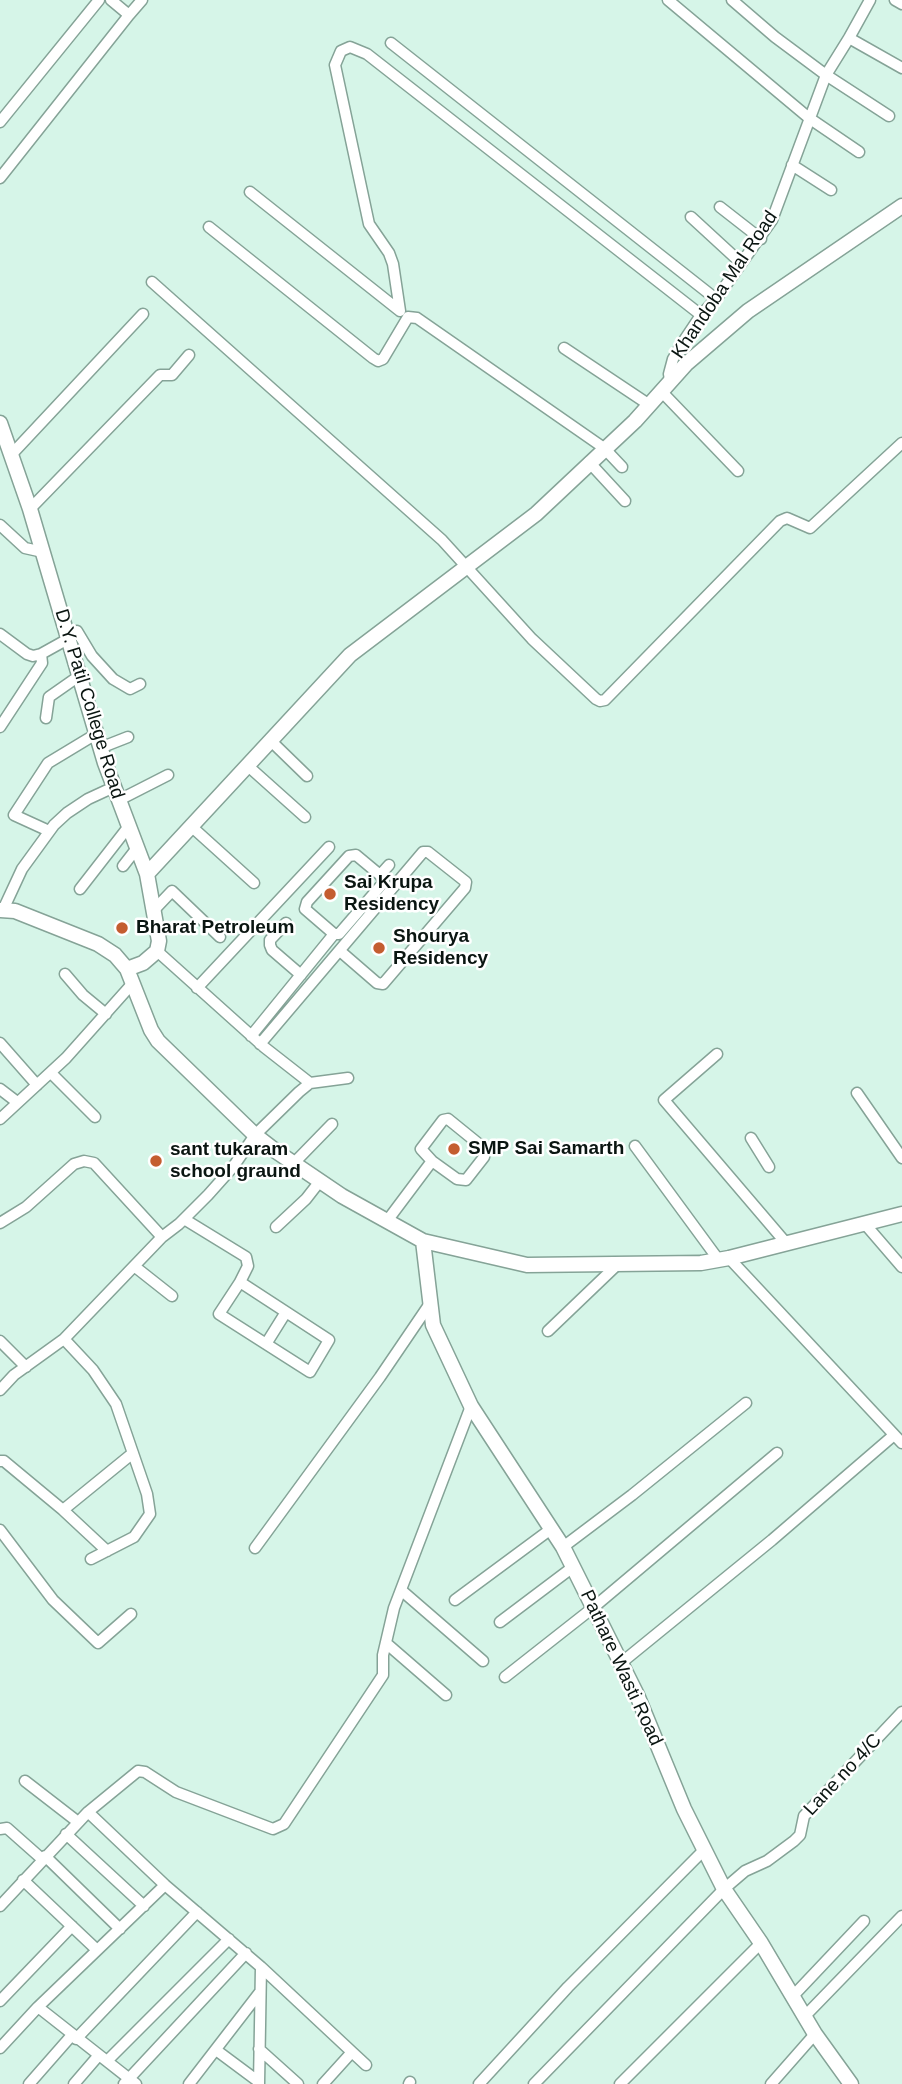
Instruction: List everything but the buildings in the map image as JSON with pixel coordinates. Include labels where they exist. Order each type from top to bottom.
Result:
[{"type":"street","points":[[0,122],[99,0]]},
{"type":"street","points":[[111,0],[129,15]]},
{"type":"street","points":[[0,178],[142,0]]},
{"type":"street","points":[[668,0],[809,118],[859,152]]},
{"type":"street","points":[[732,0],[775,37],[826,75],[889,116]]},
{"type":"street","name":"Khandoba Mal Road","points":[[666,385],[673,359],[701,315],[761,239],[777,209],[826,75],[870,0]]},
{"type":"street","points":[[895,0],[902,4]]},
{"type":"street","points":[[849,38],[902,68]]},
{"type":"street","points":[[391,43],[716,299]]},
{"type":"street","points":[[209,227],[378,361],[383,359],[404,314],[393,264],[369,224],[335,65],[341,51],[350,47],[367,54],[701,315]]},
{"type":"street","points":[[792,165],[831,190]]},
{"type":"street","points":[[250,192],[404,314],[417,318],[604,448],[622,467]]},
{"type":"street","points":[[147,874],[350,655],[536,514],[635,421],[686,363],[748,311],[902,206]]},
{"type":"street","points":[[720,207],[761,239]]},
{"type":"street","points":[[691,217],[741,263]]},
{"type":"street","points":[[152,282],[442,540],[532,639],[600,701],[605,700],[780,521],[788,518],[810,528],[902,443]]},
{"type":"street","points":[[11,455],[143,314]]},
{"type":"street","points":[[564,348],[648,404]]},
{"type":"street","points":[[30,509],[160,376],[172,375],[189,355]]},
{"type":"street","points":[[666,385],[738,471]]},
{"type":"street","name":"D.Y. Patil College Road","points":[[0,423],[73,635],[79,676],[98,741],[147,874],[159,942],[157,951]]},
{"type":"street","points":[[590,462],[625,501]]},
{"type":"street","points":[[0,525],[25,548],[43,552]]},
{"type":"street","points":[[0,634],[27,654],[41,654],[73,635],[113,679],[130,689],[140,684]]},
{"type":"street","points":[[0,727],[42,663],[41,654]]},
{"type":"street","points":[[46,718],[49,697],[79,676]]},
{"type":"street","points":[[49,831],[13,815],[48,763],[98,741],[128,737]]},
{"type":"street","points":[[271,741],[307,776]]},
{"type":"street","points":[[248,766],[305,817]]},
{"type":"street","points":[[168,775],[116,793],[88,799],[66,813],[49,831],[22,869],[1,910],[15,911],[98,944],[115,955],[127,969],[158,1041],[255,1135],[320,1181],[423,1241],[527,1265],[701,1262],[723,1259],[902,1214]]},
{"type":"street","points":[[80,889],[129,827]]},
{"type":"street","points":[[192,827],[254,883]]},
{"type":"street","points":[[197,988],[329,847]]},
{"type":"street","points":[[123,866],[137,848]]},
{"type":"street","points":[[260,1044],[423,852],[430,853],[466,882],[465,888],[383,984],[377,983],[340,951]]},
{"type":"street","points":[[251,1036],[334,934],[342,931],[384,881],[356,855],[352,855],[307,902],[305,909],[334,934]]},
{"type":"street","points":[[380,876],[389,865]]},
{"type":"street","points":[[153,911],[172,891],[220,937]]},
{"type":"street","points":[[286,923],[270,940],[270,945],[272,950],[300,975]]},
{"type":"street","points":[[127,969],[143,963],[157,951],[260,1044],[310,1083]]},
{"type":"street","points":[[65,974],[83,995],[106,1014]]},
{"type":"street","points":[[0,1119],[51,1073],[132,984]]},
{"type":"street","points":[[0,1043],[37,1085]]},
{"type":"street","points":[[717,1054],[664,1100],[786,1243]]},
{"type":"street","points":[[51,1073],[95,1116]]},
{"type":"street","points":[[0,1390],[14,1375],[64,1339],[233,1167],[255,1135],[310,1083],[348,1078]]},
{"type":"street","points":[[0,1089],[17,1102]]},
{"type":"street","points":[[857,1093],[902,1158]]},
{"type":"street","points":[[445,1119],[485,1149],[484,1157],[466,1180],[457,1179],[432,1161],[421,1149],[445,1119]]},
{"type":"street","points":[[294,1164],[332,1124]]},
{"type":"street","points":[[751,1138],[769,1167]]},
{"type":"street","points":[[621,1663],[898,1439],[723,1259],[635,1146]]},
{"type":"street","points":[[0,1208],[5,1220],[26,1207],[74,1164],[84,1161],[94,1163],[162,1237]]},
{"type":"street","points":[[387,1221],[432,1161]]},
{"type":"street","points":[[276,1227],[306,1199],[320,1181]]},
{"type":"street","points":[[184,1219],[246,1257],[248,1266],[219,1314],[310,1372],[329,1340],[240,1282]]},
{"type":"street","points":[[865,1224],[902,1267]]},
{"type":"street","name":"Pathare Wasti Road","points":[[423,1241],[433,1325],[471,1406],[563,1547],[621,1663],[724,1889],[761,1942],[815,2034],[851,2084]]},
{"type":"street","points":[[548,1331],[618,1264]]},
{"type":"street","points":[[134,1266],[172,1296]]},
{"type":"street","points":[[255,1548],[380,1377],[430,1302]]},
{"type":"street","points":[[266,1344],[286,1312]]},
{"type":"street","points":[[64,1339],[93,1370],[116,1404],[147,1494],[150,1514],[134,1537],[91,1559]]},
{"type":"street","points":[[0,1341],[26,1367]]},
{"type":"street","points":[[0,1378],[14,1375]]},
{"type":"street","points":[[563,1547],[746,1403]]},
{"type":"street","points":[[0,1906],[88,1812],[138,1771],[145,1772],[176,1792],[273,1829],[284,1824],[383,1675],[382,1661],[401,1590],[471,1406]]},
{"type":"street","points":[[63,1510],[133,1453]]},
{"type":"street","points":[[505,1677],[594,1607],[777,1453]]},
{"type":"street","points":[[0,1461],[4,1461],[63,1510],[107,1551]]},
{"type":"street","points":[[455,1600],[551,1529]]},
{"type":"street","points":[[0,1530],[53,1600],[98,1643],[131,1614]]},
{"type":"street","points":[[500,1622],[573,1567]]},
{"type":"street","points":[[401,1590],[483,1661]]},
{"type":"street","points":[[386,1643],[446,1695]]},
{"type":"street","name":"Lane no 4/C","points":[[534,2084],[724,1889],[745,1871],[767,1861],[800,1835],[804,1816],[902,1712]]},
{"type":"street","points":[[25,1780],[78,1822]]},
{"type":"street","points":[[88,1812],[165,1885],[246,1953],[366,2065]]},
{"type":"street","points":[[2,1826],[44,1858],[120,1929]]},
{"type":"street","points":[[66,1834],[144,1906]]},
{"type":"street","points":[[479,2084],[568,1987],[704,1850]]},
{"type":"street","points":[[23,1880],[97,1950]]},
{"type":"street","points":[[0,2048],[38,2007],[165,1885]]},
{"type":"street","points":[[29,2084],[197,1912]]},
{"type":"street","points":[[805,2016],[902,1916]]},
{"type":"street","points":[[793,1996],[864,1921]]},
{"type":"street","points":[[0,2001],[72,1926]]},
{"type":"street","points":[[74,2084],[229,1939]]},
{"type":"street","points":[[620,2084],[761,1942]]},
{"type":"street","points":[[38,2007],[130,2082],[246,1953]]},
{"type":"street","points":[[259,2083],[261,1967]]},
{"type":"street","points":[[189,2084],[261,1991]]},
{"type":"street","points":[[771,2084],[815,2034]]},
{"type":"street","points":[[259,2049],[298,2084]]},
{"type":"street","points":[[216,2050],[259,2083]]},
{"type":"street","points":[[323,2084],[352,2052]]},
{"type":"place","name":"Sai Krupa Residency","points":[[330,894]]},
{"type":"place","name":"Bharat Petroleum","points":[[122,928]]},
{"type":"place","name":"Shourya Residency","points":[[379,948]]},
{"type":"place","name":"SMP Sai Samarth","points":[[454,1149]]},
{"type":"place","name":"sant tukaram school graund","points":[[156,1161]]}]
